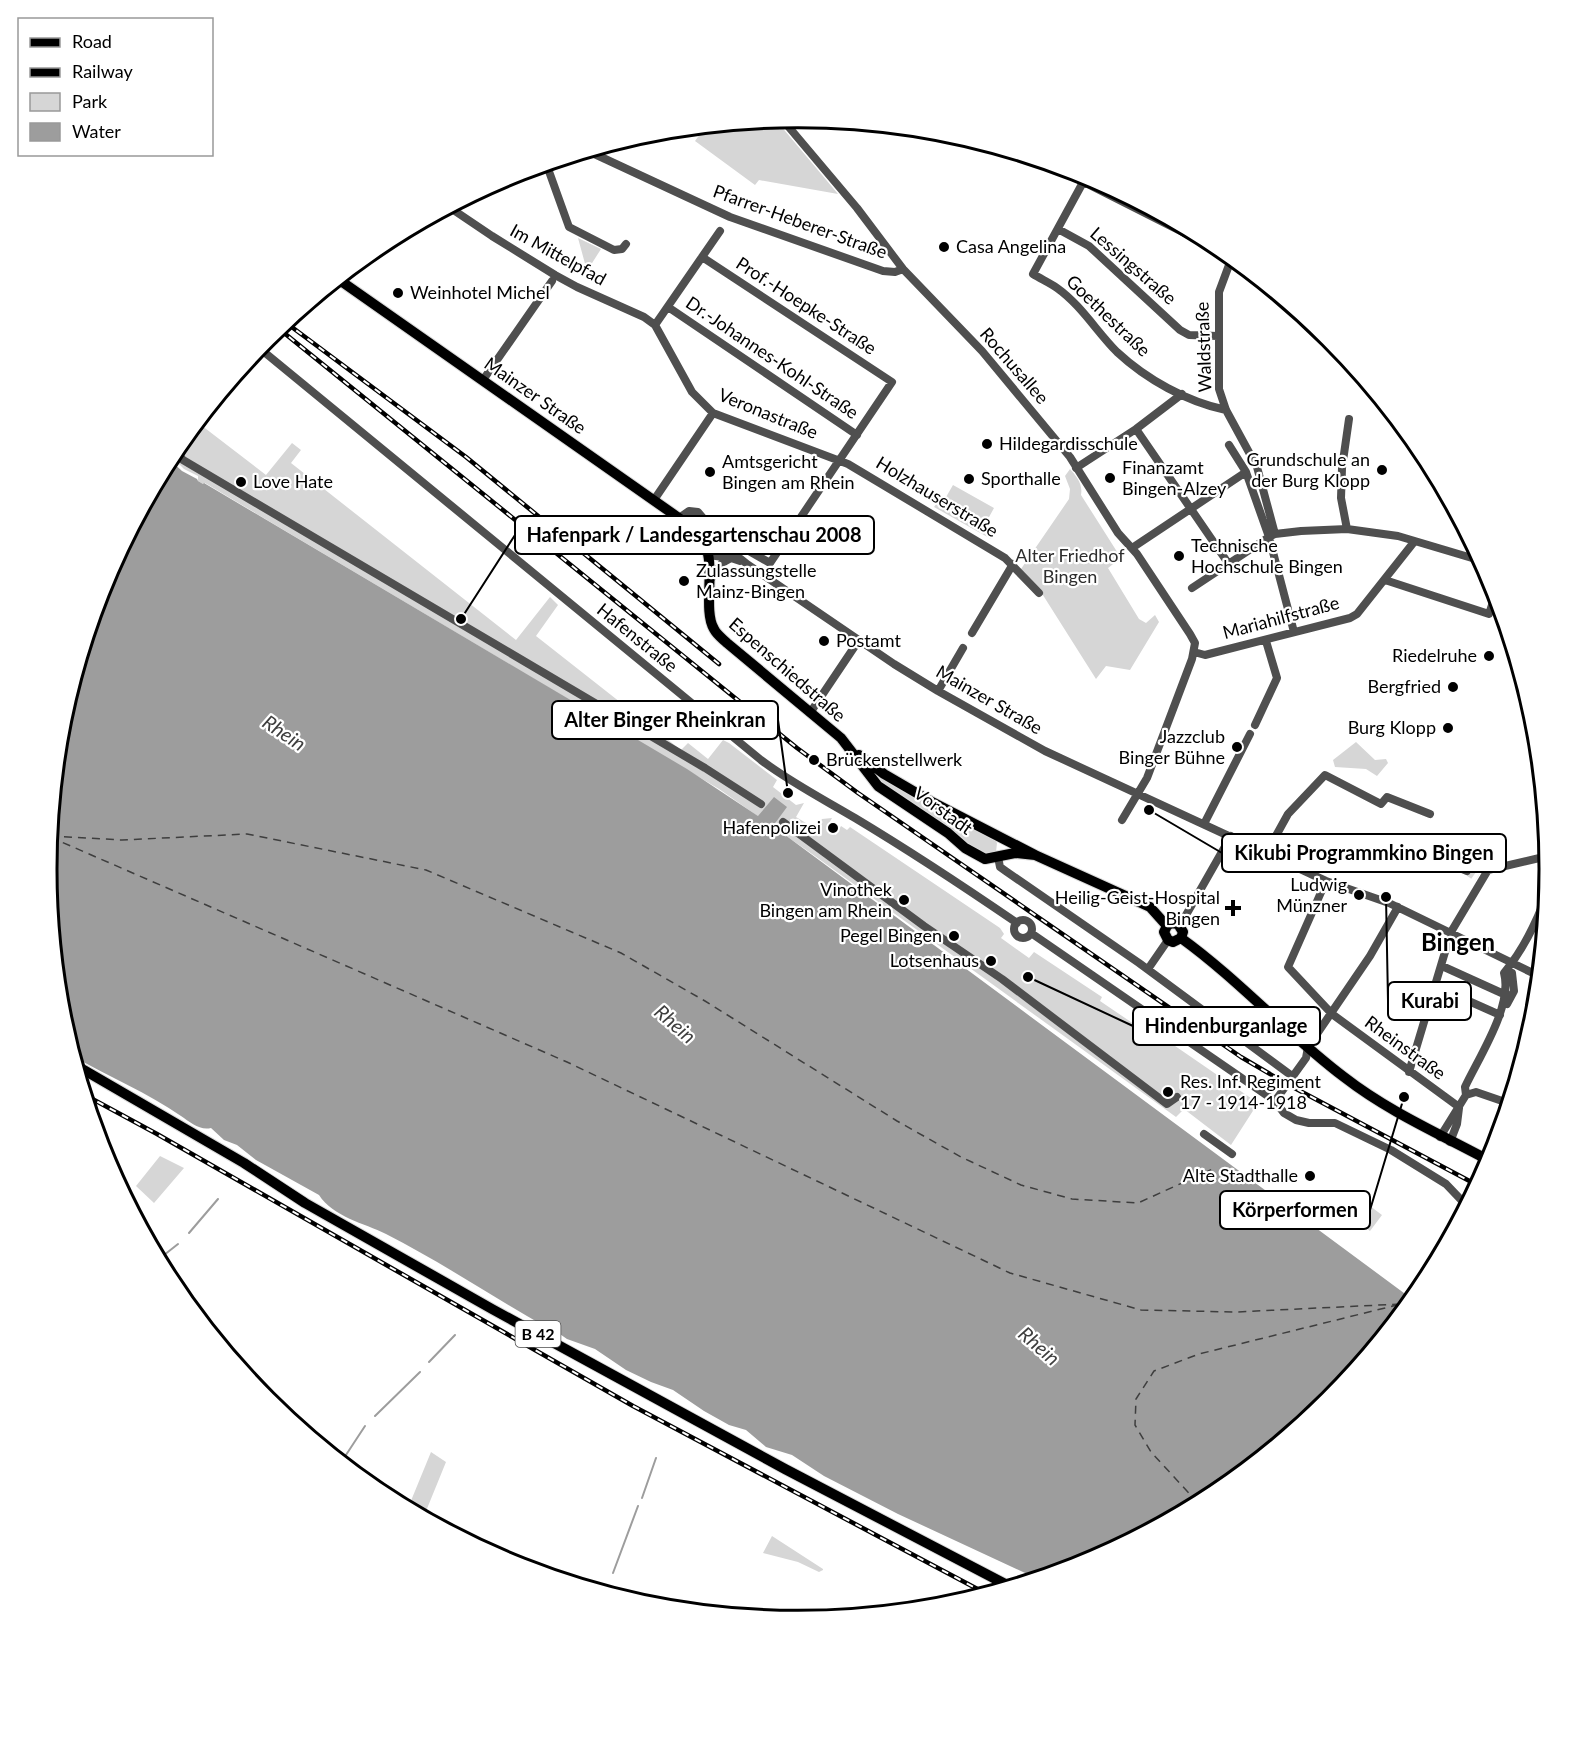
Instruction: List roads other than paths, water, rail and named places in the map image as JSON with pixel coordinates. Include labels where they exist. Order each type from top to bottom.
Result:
[{"type":"main road","name":"Mainzer Straße","points":[[344,283],[680,518],[698,536],[707,552]]},
{"type":"main road","name":"Espenschiedstraße","points":[[707,552],[710,580],[709,615],[713,628],[727,643],[841,738]]},
{"type":"main road","name":"Vorstadt","points":[[841,738],[884,774],[1035,855],[1150,907],[1173,925]]},
{"type":"main road","name":"Vorstadt","points":[[852,749],[878,786],[948,833],[965,849],[985,859],[1015,853],[1035,855]]},
{"type":"main road","points":[[878,786],[878,776],[884,774]]},
{"type":"main road","points":[[997,835],[1003,842],[1004,848],[998,857]]},
{"type":"main road","points":[[1173,925],[1183,932],[1181,938],[1173,942],[1168,940],[1164,932],[1173,925]]},
{"type":"main road","points":[[1181,938],[1369,1096],[1481,1157]]},
{"type":"main road","name":"B 42","points":[[85,1071],[244,1162],[305,1203],[492,1309],[795,1475],[1000,1581]]},
{"type":"street","name":"Rochusallee","points":[[790,128],[857,208],[903,269],[982,351],[1076,468],[1118,533],[1132,548],[1190,634],[1195,644],[1194,652]]},
{"type":"street","name":"Pfarrer-Heberer-Straße","points":[[598,156],[730,217],[883,271],[895,272],[903,269]]},
{"type":"street","points":[[549,171],[569,227],[614,250],[622,249],[626,244]]},
{"type":"street","points":[[1058,229],[1082,184]]},
{"type":"street","name":"Im Mittelpfad","points":[[456,212],[565,280],[655,325]]},
{"type":"street","name":"Goethestraße","points":[[1058,229],[1034,274],[1059,289],[1116,351],[1140,371],[1182,394],[1226,410]]},
{"type":"street","name":"Lessingstraße","points":[[1058,229],[1089,246],[1180,330],[1189,335],[1218,336]]},
{"type":"street","points":[[655,325],[720,231]]},
{"type":"street","name":"Prof.-Hoepke-Straße","points":[[702,257],[892,382],[857,435]]},
{"type":"street","name":"Waldstraße","points":[[1228,265],[1219,292],[1219,389],[1226,410],[1257,467],[1272,536]]},
{"type":"street","points":[[483,380],[552,281]]},
{"type":"street","name":"Dr.-Johannes-Kohl-Straße","points":[[668,307],[857,435]]},
{"type":"street","name":"Veronastraße","points":[[655,325],[692,392],[713,413],[841,460]]},
{"type":"street","name":"Hafenstraße","points":[[266,354],[761,760],[780,774],[854,817],[944,874],[1017,923],[1015,931],[1018,936],[1025,938],[1031,933],[1275,1101]]},
{"type":"street","points":[[1076,468],[1136,429],[1182,394]]},
{"type":"street","points":[[654,500],[713,413]]},
{"type":"street","points":[[1347,529],[1341,498],[1342,468],[1349,419]]},
{"type":"street","points":[[1136,429],[1228,563]]},
{"type":"street","points":[[680,518],[688,511],[698,512],[714,531],[770,563],[857,435]]},
{"type":"street","points":[[1229,445],[1246,472],[1272,536],[1294,632]]},
{"type":"street","points":[[181,458],[705,768],[761,804]]},
{"type":"street","name":"Holzhauserstraße","points":[[841,460],[996,551],[1013,564],[1039,592]]},
{"type":"street","points":[[1132,548],[1246,472]]},
{"type":"street","points":[[1192,588],[1272,536],[1301,531],[1347,529],[1398,536],[1469,557]]},
{"type":"street","name":"Mariahilfstraße","points":[[1194,652],[1205,655],[1350,618],[1357,614],[1414,542]]},
{"type":"street","name":"Mainzer Straße","points":[[707,552],[718,548],[731,551],[859,640],[938,691],[1045,751],[1326,881],[1398,907],[1532,972]]},
{"type":"street","name":"Mainzer Straße","points":[[707,552],[747,564]]},
{"type":"street","points":[[710,580],[722,563],[731,558]]},
{"type":"street","points":[[972,633],[1013,564]]},
{"type":"street","points":[[1385,580],[1489,614],[1491,607]]},
{"type":"street","points":[[810,713],[859,640]]},
{"type":"street","points":[[1255,725],[1277,678],[1266,641]]},
{"type":"street","points":[[938,691],[963,648]]},
{"type":"street","points":[[1122,820],[1147,778],[1194,652]]},
{"type":"street","points":[[1204,824],[1250,734]]},
{"type":"street","points":[[1267,852],[1288,814],[1325,775],[1381,804],[1388,797],[1430,814]]},
{"type":"street","points":[[783,822],[924,926],[996,975],[1167,1104],[1177,1097]]},
{"type":"street","points":[[1173,925],[1186,915],[1231,836]]},
{"type":"street","points":[[998,857],[1000,867],[1148,969],[1292,1076]]},
{"type":"street","points":[[1409,1072],[1451,932],[1479,879],[1488,870],[1539,858]]},
{"type":"street","points":[[1450,864],[1467,871]]},
{"type":"street","name":"Rheinstraße","points":[[1326,881],[1287,967],[1332,1014],[1459,1107]]},
{"type":"street","points":[[1398,907],[1370,956],[1308,1047],[1306,1058],[1275,1101],[1284,1113],[1296,1120],[1309,1123],[1335,1123],[1391,1150],[1446,1184],[1461,1200]]},
{"type":"street","points":[[1445,1139],[1466,1095],[1465,1087],[1501,1011],[1506,995],[1507,982],[1504,973],[1512,963],[1537,913]]},
{"type":"street","points":[[1148,969],[1168,940]]},
{"type":"street","points":[[1442,966],[1506,995]]},
{"type":"street","points":[[1501,1011],[1514,991],[1516,975],[1531,974]]},
{"type":"street","points":[[1435,986],[1501,1011]]},
{"type":"street","points":[[1466,1095],[1476,1092],[1502,1101]]},
{"type":"street","points":[[1204,1134],[1232,1154]]},
{"type":"water","name":"Rhein","points":[[176,466],[203,484],[687,769],[758,816],[774,797],[787,807],[773,826],[1405,1293],[1355,1357],[1322,1392],[1287,1426],[1210,1485],[1126,1533],[1082,1553],[1026,1573],[898,1514],[824,1476],[792,1455],[766,1447],[746,1430],[729,1425],[673,1390],[626,1370],[595,1349],[567,1339],[406,1245],[332,1209],[319,1195],[256,1160],[237,1145],[224,1140],[211,1128],[195,1125],[155,1100],[82,1061],[63,965],[57,868],[63,772],[82,677],[113,585],[133,541]]},
{"type":"waterway","points":[[189,1233],[218,1199]]},
{"type":"waterway","points":[[165,1254],[178,1244]]},
{"type":"waterway","points":[[429,1362],[455,1335]]},
{"type":"waterway","points":[[375,1416],[420,1372]]},
{"type":"waterway","points":[[346,1455],[365,1426]]},
{"type":"waterway","points":[[642,1498],[656,1458]]},
{"type":"waterway","points":[[613,1573],[638,1506]]},
{"type":"tunnel","points":[[1467,871],[1477,878]]},
{"type":"railway","points":[[292,327],[466,457],[719,664]]},
{"type":"railway","points":[[285,334],[797,748],[858,793],[1241,1057],[1470,1181]]},
{"type":"railway","points":[[94,1100],[633,1406],[975,1588]]},
{"type":"place","name":"Casa Angelina","points":[[944,247]]},
{"type":"place","name":"Weinhotel Michel","points":[[398,293]]},
{"type":"place","name":"Hildegardisschule","points":[[987,444]]},
{"type":"place","name":"Grundschule an der Burg Klopp","points":[[1382,470]]},
{"type":"place","name":"Amtsgericht Bingen am Rhein","points":[[710,472]]},
{"type":"place","name":"Finanzamt Bingen-Alzey","points":[[1110,478]]},
{"type":"place","name":"Sporthalle","points":[[969,479]]},
{"type":"place","name":"Love Hate","points":[[241,482]]},
{"type":"place","name":"Technische Hochschule Bingen","points":[[1179,556]]},
{"type":"place","name":"Zulassungstelle Mainz-Bingen","points":[[684,581]]},
{"type":"place","name":"Hafenpark / Landesgartenschau 2008","points":[[461,619]]},
{"type":"place","name":"Postamt","points":[[824,641]]},
{"type":"place","name":"Riedelruhe","points":[[1489,656]]},
{"type":"place","name":"Bergfried","points":[[1453,687]]},
{"type":"place","name":"Burg Klopp","points":[[1448,728]]},
{"type":"place","name":"Jazzclub Binger Bühne","points":[[1237,747]]},
{"type":"place","name":"Brückenstellwerk","points":[[814,760]]},
{"type":"place","name":"Alter Binger Rheinkran","points":[[788,793]]},
{"type":"place","name":"Kikubi Programmkino Bingen","points":[[1149,810]]},
{"type":"place","name":"Hafenpolizei","points":[[833,828]]},
{"type":"place","name":"Ludwig Münzner","points":[[1359,895]]},
{"type":"place","name":"Kurabi","points":[[1386,897]]},
{"type":"place","name":"Vinothek Bingen am Rhein","points":[[904,900]]},
{"type":"place","name":"Heilig-Geist-Hospital Bingen","points":[[1233,908]]},
{"type":"place","name":"Pegel Bingen","points":[[954,936]]},
{"type":"place","name":"Lotsenhaus","points":[[991,961]]},
{"type":"place","name":"Hindenburganlage","points":[[1028,977]]},
{"type":"place","name":"Res. Inf. Regiment 17 - 1914-1918","points":[[1168,1092]]},
{"type":"place","name":"Körperformen","points":[[1404,1097]]},
{"type":"place","name":"Alte Stadthalle","points":[[1310,1176]]},
{"type":"district","name":"Bingen","points":[[1458,943]]},
{"type":"park label","name":"Alter Friedhof Bingen","points":[[1070,566]]}]
